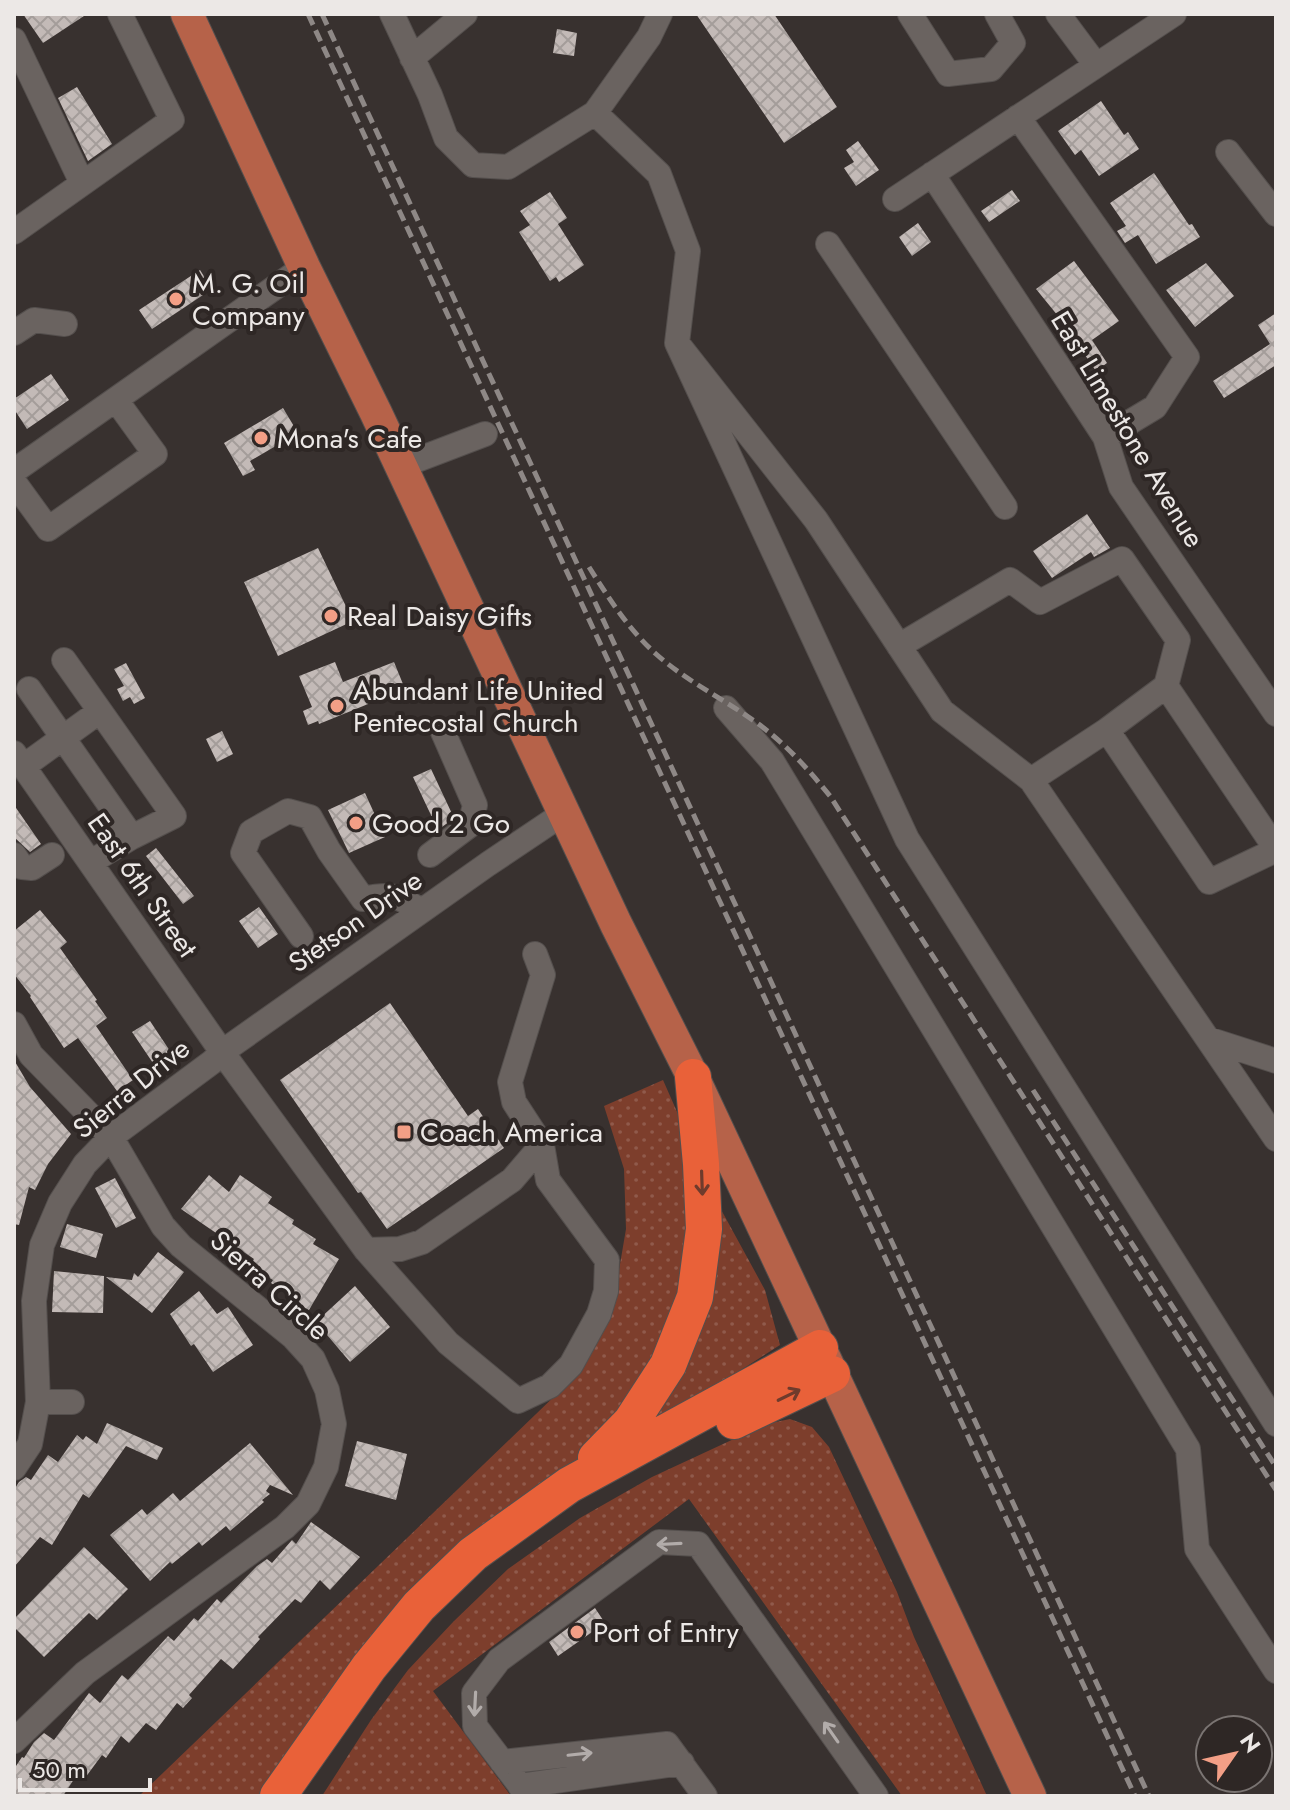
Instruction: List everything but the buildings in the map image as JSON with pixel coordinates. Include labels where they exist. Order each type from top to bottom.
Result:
[{"type":"highway","points":[[278,1796],[369,1667],[419,1606],[473,1554],[569,1485],[631,1422],[668,1365],[695,1297],[704,1229],[693,1077]]},
{"type":"highway","points":[[569,1485],[826,1361]]},
{"type":"highway","points":[[310,1796],[362,1714],[415,1643],[515,1549],[637,1468],[826,1361]]},
{"type":"main road","points":[[187,14],[616,924],[693,1077],[1030,1796]]},
{"type":"street","points":[[14,232],[172,120],[120,14]]},
{"type":"street","points":[[392,14],[430,95],[446,138],[473,165],[508,167],[595,113],[649,37],[660,14]]},
{"type":"street","points":[[412,58],[465,14]]},
{"type":"street","points":[[910,14],[948,74],[991,69],[1013,43],[997,14]]},
{"type":"street","points":[[1058,14],[1096,65]]},
{"type":"street","points":[[895,199],[1174,14]]},
{"type":"street","points":[[14,40],[82,183]]},
{"type":"street","points":[[595,113],[659,174],[688,251],[677,343],[907,839],[1276,1424]]},
{"type":"street","points":[[1018,117],[1187,357],[1155,407],[1105,437]]},
{"type":"street","points":[[1228,152],[1276,214]]},
{"type":"street","name":"East Limestone Avenue","points":[[932,174],[1105,437],[1121,487],[1276,714]]},
{"type":"street","points":[[828,244],[1005,507]]},
{"type":"street","points":[[14,471],[304,267]]},
{"type":"street","points":[[14,333],[34,320],[65,324]]},
{"type":"street","points":[[677,343],[816,520],[942,711],[1031,780],[1276,1139]]},
{"type":"street","points":[[14,482],[48,529],[155,454],[116,400]]},
{"type":"street","points":[[401,466],[485,434]]},
{"type":"street","points":[[899,646],[1010,580],[1040,602],[1122,559],[1178,640],[1166,686],[1031,780]]},
{"type":"street","points":[[64,660],[174,816],[91,862]]},
{"type":"street","points":[[1107,730],[1209,882],[1276,850],[1166,686]]},
{"type":"street","points":[[29,689],[132,837]]},
{"type":"street","points":[[726,708],[772,761],[1188,1449],[1197,1549],[1276,1671]]},
{"type":"street","points":[[19,760],[63,738],[100,711]]},
{"type":"street","points":[[430,855],[470,825],[475,805],[443,732]]},
{"type":"street","name":"East 6th Street","points":[[19,760],[222,1052],[366,1250],[448,1343],[518,1401],[550,1386],[571,1365],[599,1314],[606,1291],[607,1260],[548,1180],[542,1145]]},
{"type":"street","points":[[301,936],[243,853],[251,832],[288,811],[310,817],[329,851],[363,899],[382,895],[404,899],[421,911]]},
{"type":"street","name":"Stetson Drive","points":[[222,1052],[564,813]]},
{"type":"street","points":[[14,855],[22,867],[32,868],[52,855]]},
{"type":"street","points":[[366,1250],[400,1249],[422,1242],[512,1180],[542,1145],[514,1102],[510,1082],[543,975],[535,954]]},
{"type":"street","name":"Sierra Circle","points":[[14,1024],[31,1055],[111,1137],[163,1226],[181,1246],[293,1337],[313,1359],[327,1390],[334,1424],[326,1467],[308,1504],[285,1527],[85,1673],[14,1741]]},
{"type":"street","points":[[1208,1039],[1276,1061]]},
{"type":"street","name":"Sierra Drive","points":[[14,1468],[30,1444],[38,1402],[24,1300],[60,1203],[85,1164],[111,1137],[222,1052]]},
{"type":"street","points":[[38,1402],[72,1402]]},
{"type":"street","points":[[674,1754],[524,1791],[475,1726],[474,1693],[499,1660],[659,1542],[698,1544],[876,1796]]},
{"type":"street","points":[[502,1762],[674,1754]]},
{"type":"street","points":[[674,1754],[705,1796]]},
{"type":"shaded area","points":[[663,1080],[678,1114],[690,1165],[684,1293],[660,1361],[585,1458],[467,1542],[266,1796],[139,1796],[564,1387],[617,1282],[626,1229],[624,1169],[604,1106]]},
{"type":"shaded area","points":[[718,1204],[765,1290],[780,1345],[624,1445]]},
{"type":"shaded area","points":[[790,1419],[812,1427],[829,1447],[987,1796],[902,1796],[689,1499],[433,1691],[511,1796],[322,1796],[408,1670],[508,1569],[580,1518],[652,1477],[766,1424]]},
{"type":"railway","points":[[308,14],[1135,1796]]},
{"type":"railway","points":[[322,14],[1149,1796]]},
{"type":"railway","points":[[589,567],[611,601],[656,654],[768,731],[830,796],[1276,1490]]},
{"type":"railway","points":[[1033,1090],[1276,1467]]},
{"type":"place","name":"M. G. Oil Company","points":[[176,299]]},
{"type":"place","name":"Mona's Cafe","points":[[261,438]]},
{"type":"place","name":"Real Daisy Gifts","points":[[331,616]]},
{"type":"place","name":"Abundant Life United Pentecostal Church","points":[[337,706]]},
{"type":"place","name":"Good 2 Go","points":[[356,823]]},
{"type":"place","name":"Coach America","points":[[404,1132]]},
{"type":"place","name":"Port of Entry","points":[[577,1632]]}]
